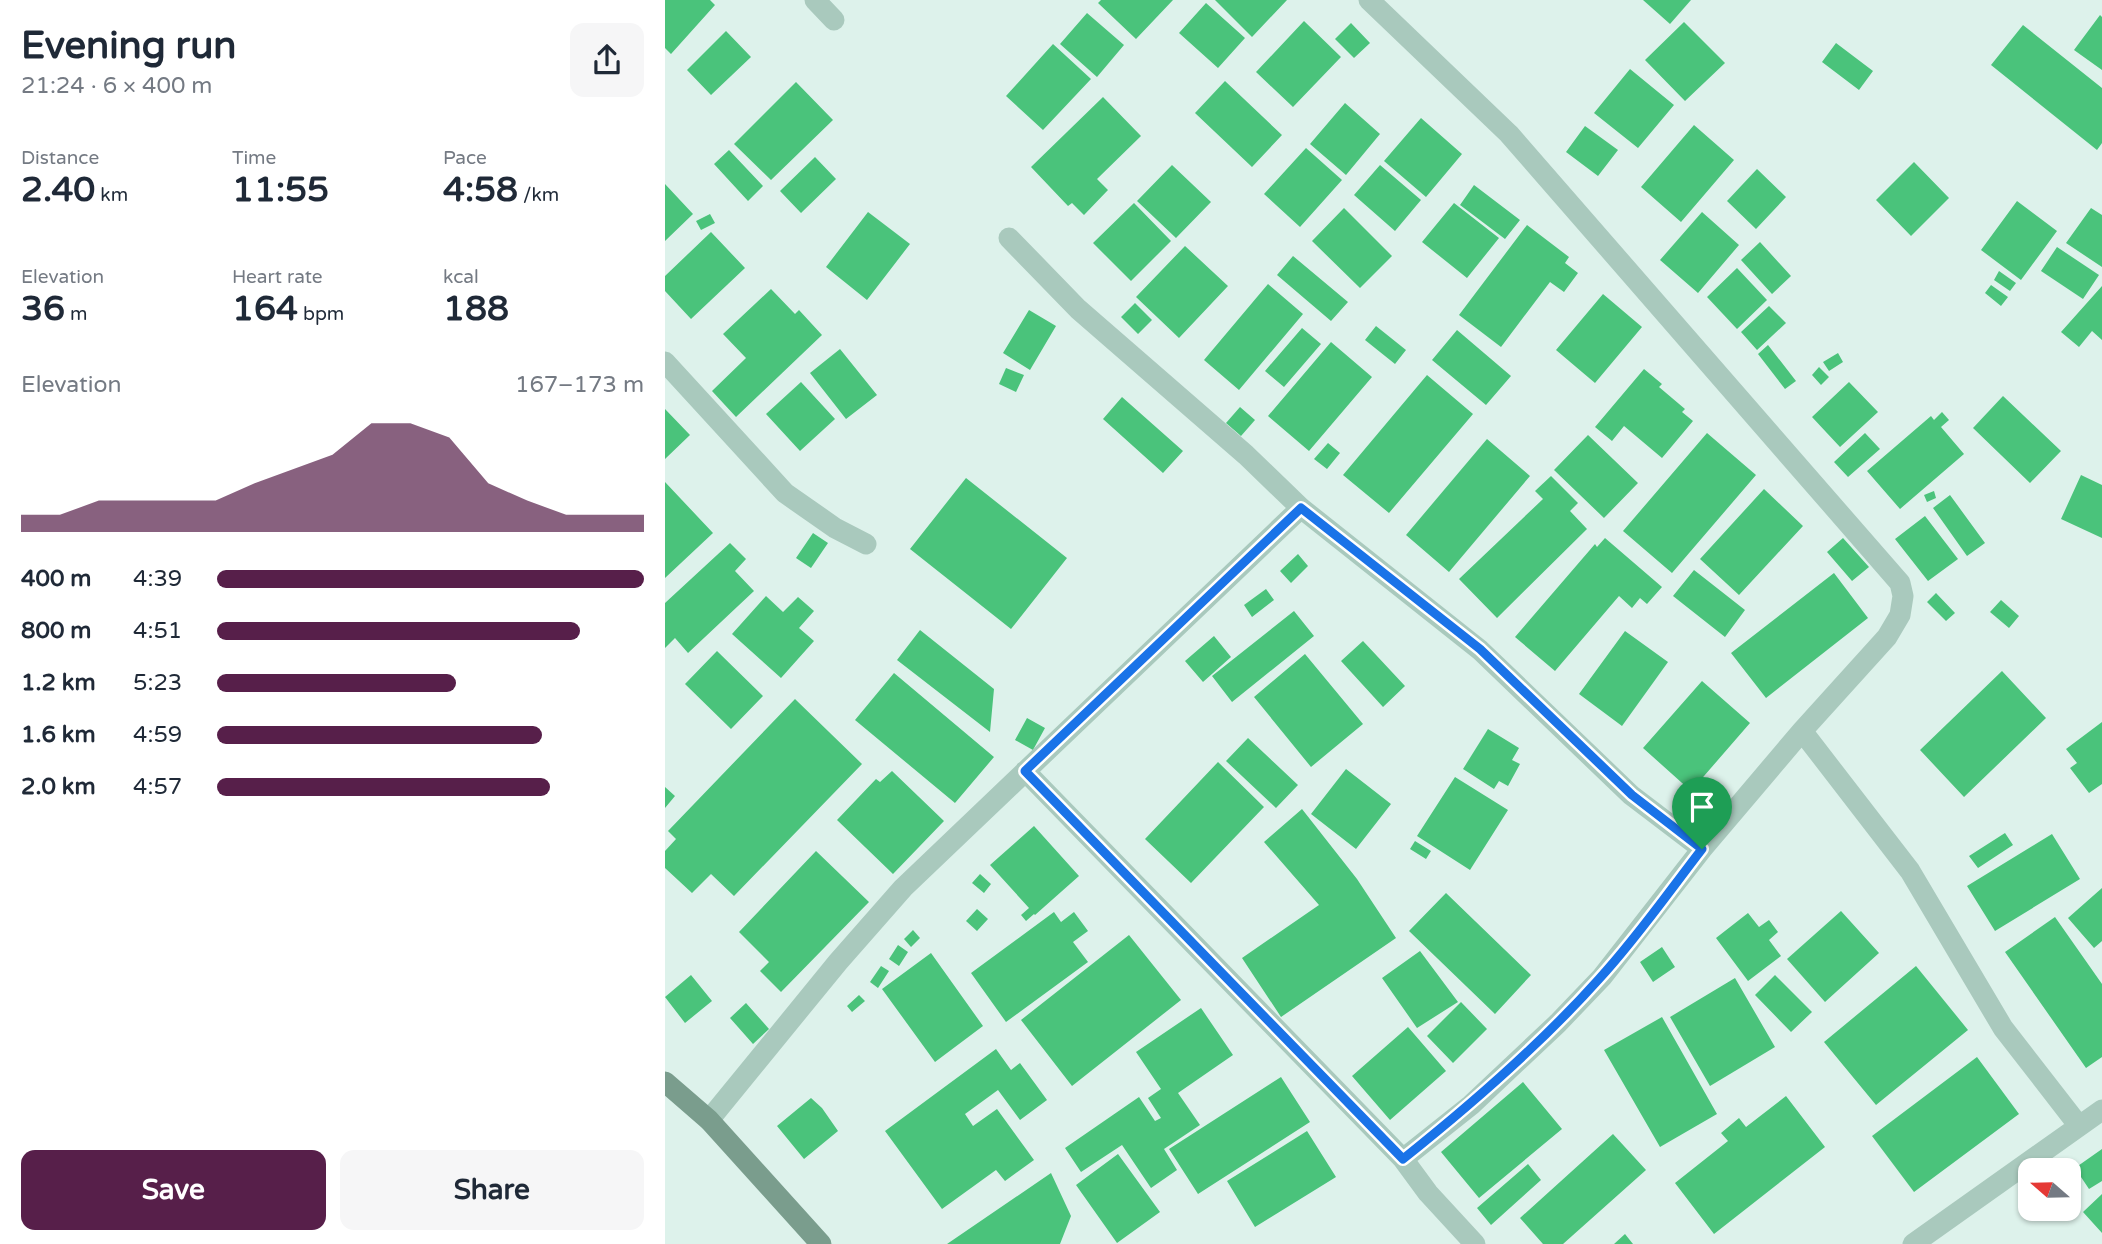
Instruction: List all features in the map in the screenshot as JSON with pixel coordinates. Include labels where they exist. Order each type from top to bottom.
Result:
[{"type":"main road","points":[[665,1082],[709,1120],[813,1241]]},
{"type":"street","points":[[815,0],[834,20]]},
{"type":"street","points":[[1369,0],[1509,134],[1900,583],[1903,596],[1900,615],[1887,637],[1802,731],[1702,849],[1602,977],[1559,1023],[1471,1105],[1403,1159]]},
{"type":"street","points":[[1009,238],[1079,309],[1246,455],[1301,508],[1480,649],[1632,795],[1702,849]]},
{"type":"street","points":[[665,362],[785,493],[835,528],[866,544]]},
{"type":"street","points":[[709,1120],[838,962],[903,888],[1301,508]]},
{"type":"street","points":[[1802,731],[1910,871],[2003,1028],[2080,1126]]},
{"type":"street","points":[[1025,771],[1403,1159],[1429,1193],[1475,1244]]},
{"type":"street","points":[[1913,1244],[2102,1110]]},
{"type":"building","points":[[665,0],[710,0],[715,5],[671,54],[665,48]]},
{"type":"building","points":[[1101,0],[1173,0],[1136,39],[1098,3]]},
{"type":"building","points":[[1215,0],[1287,0],[1252,37]]},
{"type":"building","points":[[1643,0],[1691,0],[1670,24]]},
{"type":"building","points":[[1206,3],[1245,38],[1218,68],[1179,33]]},
{"type":"building","points":[[1087,13],[1124,45],[1097,77],[1060,44]]},
{"type":"building","points":[[2100,15],[2102,17],[2102,70],[2074,50]]},
{"type":"building","points":[[1304,21],[1341,57],[1293,107],[1256,72]]},
{"type":"building","points":[[1684,22],[1725,63],[1685,101],[1645,60]]},
{"type":"building","points":[[1351,23],[1370,43],[1354,58],[1335,39]]},
{"type":"building","points":[[2023,25],[2102,88],[2102,143],[2097,150],[1991,65]]},
{"type":"building","points":[[726,31],[751,57],[711,95],[687,70]]},
{"type":"building","points":[[1836,43],[1873,71],[1859,90],[1822,62]]},
{"type":"building","points":[[1053,44],[1091,79],[1043,130],[1006,96]]},
{"type":"building","points":[[1630,69],[1674,105],[1638,148],[1594,113]]},
{"type":"building","points":[[1225,81],[1282,135],[1252,167],[1195,113]]},
{"type":"building","points":[[796,82],[833,120],[771,180],[734,144]]},
{"type":"building","points":[[1103,97],[1141,136],[1097,179],[1108,190],[1084,215],[1072,203],[1068,206],[1031,167]]},
{"type":"building","points":[[1345,103],[1380,134],[1346,175],[1310,144]]},
{"type":"building","points":[[1421,118],[1462,154],[1426,197],[1384,161]]},
{"type":"building","points":[[1694,125],[1734,160],[1681,222],[1641,187]]},
{"type":"building","points":[[1585,126],[1618,150],[1598,176],[1566,152]]},
{"type":"building","points":[[1306,148],[1342,180],[1300,227],[1264,194]]},
{"type":"building","points":[[729,150],[763,186],[748,201],[714,164]]},
{"type":"building","points":[[815,157],[836,179],[801,213],[780,191]]},
{"type":"building","points":[[1914,162],[1949,198],[1911,236],[1876,200]]},
{"type":"building","points":[[1172,165],[1211,202],[1176,238],[1137,201]]},
{"type":"building","points":[[1380,165],[1421,200],[1395,231],[1354,195]]},
{"type":"building","points":[[1757,169],[1786,197],[1756,229],[1727,201]]},
{"type":"building","points":[[665,184],[693,214],[665,241]]},
{"type":"building","points":[[1474,185],[1520,220],[1505,239],[1460,205]]},
{"type":"building","points":[[2017,201],[2057,231],[2021,280],[1981,250]]},
{"type":"building","points":[[1134,203],[1171,241],[1131,281],[1093,243]]},
{"type":"building","points":[[1454,203],[1499,238],[1467,278],[1422,242]]},
{"type":"building","points":[[1344,208],[1392,256],[1360,288],[1312,241]]},
{"type":"building","points":[[2091,208],[2102,215],[2102,267],[2066,243]]},
{"type":"building","points":[[868,212],[910,244],[867,300],[826,267]]},
{"type":"building","points":[[1702,212],[1739,245],[1698,293],[1660,260]]},
{"type":"building","points":[[710,214],[715,223],[701,230],[696,221]]},
{"type":"building","points":[[1527,225],[1569,257],[1565,263],[1578,273],[1564,292],[1550,282],[1501,347],[1459,315]]},
{"type":"building","points":[[711,232],[745,268],[691,319],[665,291],[665,276]]},
{"type":"building","points":[[1760,242],[1791,276],[1772,294],[1741,260]]},
{"type":"building","points":[[1185,246],[1228,286],[1179,338],[1136,297]]},
{"type":"building","points":[[2057,247],[2099,275],[2083,299],[2041,271]]},
{"type":"building","points":[[1293,256],[1348,302],[1331,321],[1277,275]]},
{"type":"building","points":[[1737,268],[1767,300],[1737,329],[1707,297]]},
{"type":"building","points":[[1999,271],[2016,283],[2010,291],[1994,280]]},
{"type":"building","points":[[1268,284],[1303,314],[1239,390],[1204,360]]},
{"type":"building","points":[[1991,285],[2008,297],[2001,306],[1985,293]]},
{"type":"building","points":[[2102,286],[2102,340],[2092,331],[2079,347],[2061,332]]},
{"type":"building","points":[[771,289],[795,314],[799,310],[822,335],[736,417],[712,391],[746,358],[723,334]]},
{"type":"building","points":[[1603,294],[1642,327],[1595,383],[1556,350]]},
{"type":"building","points":[[1135,303],[1152,320],[1138,334],[1121,317]]},
{"type":"building","points":[[1769,306],[1786,323],[1757,350],[1741,332]]},
{"type":"building","points":[[1029,310],[1056,326],[1030,370],[1003,353]]},
{"type":"building","points":[[1376,326],[1406,350],[1395,364],[1365,340]]},
{"type":"building","points":[[1302,328],[1321,344],[1284,387],[1265,371]]},
{"type":"building","points":[[1457,330],[1511,376],[1486,405],[1432,360]]},
{"type":"building","points":[[1331,342],[1372,377],[1309,451],[1268,416]]},
{"type":"building","points":[[1768,345],[1796,381],[1785,389],[1758,354]]},
{"type":"building","points":[[840,349],[877,395],[846,419],[810,373]]},
{"type":"building","points":[[1838,353],[1843,362],[1829,371],[1823,362]]},
{"type":"building","points":[[1819,367],[1829,377],[1821,385],[1812,375]]},
{"type":"building","points":[[1006,368],[1024,375],[1016,392],[999,384]]},
{"type":"building","points":[[1644,369],[1662,384],[1659,387],[1685,409],[1682,412],[1693,421],[1662,458],[1624,426],[1612,441],[1595,427]]},
{"type":"building","points":[[1427,375],[1473,414],[1389,513],[1343,475]]},
{"type":"building","points":[[801,382],[835,419],[800,451],[766,414]]},
{"type":"building","points":[[1849,382],[1878,412],[1840,447],[1812,417]]},
{"type":"building","points":[[2003,396],[2061,451],[2030,483],[1973,428]]},
{"type":"building","points":[[1122,397],[1183,451],[1163,473],[1103,419]]},
{"type":"building","points":[[1240,407],[1255,420],[1241,436],[1226,423]]},
{"type":"building","points":[[665,409],[690,435],[665,459]]},
{"type":"building","points":[[1942,412],[1949,420],[1941,427],[1964,454],[1900,509],[1867,471],[1931,416],[1934,420]]},
{"type":"building","points":[[1707,433],[1756,475],[1672,573],[1623,531]]},
{"type":"building","points":[[1865,433],[1880,449],[1848,477],[1834,462]]},
{"type":"building","points":[[1588,435],[1638,483],[1604,518],[1554,470]]},
{"type":"building","points":[[1487,439],[1530,476],[1449,572],[1406,535]]},
{"type":"building","points":[[1328,443],[1340,453],[1327,469],[1314,459]]},
{"type":"building","points":[[2081,475],[2102,485],[2102,538],[2061,519]]},
{"type":"building","points":[[1551,476],[1578,503],[1570,511],[1587,529],[1497,618],[1459,579],[1543,499],[1535,491]]},
{"type":"building","points":[[966,478],[1067,558],[1011,629],[910,549]]},
{"type":"building","points":[[665,482],[713,533],[665,578]]},
{"type":"building","points":[[1764,489],[1803,526],[1739,595],[1700,559]]},
{"type":"building","points":[[1934,491],[1936,498],[1927,502],[1924,495]]},
{"type":"building","points":[[1950,495],[1985,543],[1967,556],[1933,508]]},
{"type":"building","points":[[1925,516],[1958,559],[1928,581],[1895,539]]},
{"type":"building","points":[[813,533],[828,543],[811,568],[796,558]]},
{"type":"building","points":[[1605,538],[1662,587],[1647,604],[1640,598],[1632,608],[1619,596],[1555,671],[1515,637],[1595,544],[1597,547]]},
{"type":"building","points":[[1843,538],[1869,567],[1852,581],[1827,552]]},
{"type":"building","points":[[730,543],[746,559],[735,571],[754,591],[688,653],[675,638],[665,648],[665,603]]},
{"type":"building","points":[[1298,554],[1308,566],[1291,583],[1280,571]]},
{"type":"building","points":[[1694,570],[1745,610],[1725,637],[1673,596]]},
{"type":"building","points":[[1834,573],[1868,618],[1766,698],[1731,653]]},
{"type":"building","points":[[1266,589],[1274,600],[1252,617],[1244,605]]},
{"type":"building","points":[[1936,593],[1955,613],[1946,621],[1927,602]]},
{"type":"building","points":[[766,596],[783,612],[798,597],[814,611],[799,628],[814,641],[781,678],[732,634]]},
{"type":"building","points":[[2001,600],[2019,616],[2009,628],[1990,612]]},
{"type":"building","points":[[1294,611],[1314,636],[1232,702],[1212,676]]},
{"type":"building","points":[[920,630],[994,689],[990,732],[897,660]]},
{"type":"building","points":[[1625,631],[1668,662],[1622,726],[1579,694]]},
{"type":"building","points":[[1214,636],[1231,657],[1203,682],[1185,661]]},
{"type":"building","points":[[1363,641],[1405,686],[1383,707],[1341,661]]},
{"type":"building","points":[[717,651],[763,696],[731,729],[685,684]]},
{"type":"building","points":[[1305,654],[1363,724],[1311,767],[1254,697]]},
{"type":"building","points":[[2002,671],[2046,718],[1964,797],[1920,750]]},
{"type":"building","points":[[894,673],[994,757],[955,803],[855,720]]},
{"type":"building","points":[[1702,681],[1750,723],[1691,791],[1643,748]]},
{"type":"building","points":[[795,699],[862,764],[734,896],[711,874],[692,893],[665,868],[665,851],[676,839],[668,831]]},
{"type":"building","points":[[1027,718],[1045,728],[1033,750],[1015,740]]},
{"type":"building","points":[[2102,722],[2102,784],[2089,793],[2070,768],[2077,763],[2066,749]]},
{"type":"building","points":[[1488,729],[1519,748],[1512,760],[1520,764],[1508,786],[1499,781],[1494,789],[1463,769]]},
{"type":"building","points":[[1248,738],[1298,785],[1276,808],[1226,761]]},
{"type":"building","points":[[1218,762],[1264,807],[1191,883],[1145,839]]},
{"type":"building","points":[[1346,769],[1391,804],[1356,849],[1311,814]]},
{"type":"building","points":[[892,771],[944,821],[893,874],[837,820],[876,779],[880,782]]},
{"type":"building","points":[[1455,777],[1508,810],[1470,870],[1417,836]]},
{"type":"building","points":[[665,787],[675,796],[665,808]]},
{"type":"building","points":[[1302,809],[1357,879],[1396,938],[1281,1017],[1242,958],[1319,905],[1264,842]]},
{"type":"building","points":[[1034,826],[1079,876],[1026,921],[1021,915],[1029,908],[990,865]]},
{"type":"building","points":[[2005,833],[2013,845],[1978,868],[1969,856]]},
{"type":"building","points":[[2052,834],[2080,879],[1995,931],[1967,886]]},
{"type":"building","points":[[1415,841],[1431,851],[1426,859],[1410,849]]},
{"type":"building","points":[[816,851],[869,902],[781,992],[760,971],[769,962],[739,932]]},
{"type":"building","points":[[980,874],[991,884],[984,893],[972,883]]},
{"type":"building","points":[[2102,888],[2102,941],[2094,948],[2068,918]]},
{"type":"building","points":[[1446,893],[1531,975],[1495,1014],[1409,931]]},
{"type":"building","points":[[977,909],[988,919],[977,931],[966,921]]},
{"type":"building","points":[[1841,911],[1879,953],[1825,1002],[1787,959]]},
{"type":"building","points":[[1054,912],[1061,922],[1074,912],[1088,931],[1073,942],[1088,962],[1006,1022],[971,973]]},
{"type":"building","points":[[1748,913],[1759,927],[1769,920],[1778,932],[1769,940],[1781,956],[1748,981],[1716,938]]},
{"type":"building","points":[[2055,917],[2102,984],[2102,1057],[2086,1068],[2005,952]]},
{"type":"building","points":[[913,930],[920,938],[911,947],[904,939]]},
{"type":"building","points":[[1129,935],[1181,1000],[1072,1086],[1021,1020]]},
{"type":"building","points":[[898,945],[908,952],[899,966],[889,959]]},
{"type":"building","points":[[1662,947],[1675,967],[1653,982],[1640,962]]},
{"type":"building","points":[[1420,951],[1458,1002],[1417,1028],[1382,978]]},
{"type":"building","points":[[931,953],[983,1026],[935,1062],[882,989]]},
{"type":"building","points":[[881,966],[889,971],[878,988],[870,982]]},
{"type":"building","points":[[1916,966],[1968,1030],[1876,1105],[1824,1042]]},
{"type":"building","points":[[691,975],[712,1001],[685,1023],[665,997]]},
{"type":"building","points":[[1775,975],[1812,1012],[1791,1032],[1755,995]]},
{"type":"building","points":[[1735,978],[1775,1047],[1710,1086],[1670,1017]]},
{"type":"building","points":[[859,995],[865,1001],[852,1012],[847,1006]]},
{"type":"building","points":[[1461,1002],[1487,1029],[1453,1063],[1427,1036]]},
{"type":"building","points":[[746,1003],[769,1029],[753,1044],[730,1018]]},
{"type":"building","points":[[1201,1008],[1233,1055],[1178,1093],[1200,1125],[1164,1149],[1177,1170],[1151,1188],[1122,1145],[1081,1172],[1065,1148],[1139,1097],[1155,1121],[1161,1118],[1148,1098],[1161,1089],[1136,1052]]},
{"type":"building","points":[[1662,1017],[1717,1114],[1660,1147],[1604,1050]]},
{"type":"building","points":[[1408,1027],[1446,1071],[1390,1120],[1352,1076]]},
{"type":"building","points":[[996,1049],[1011,1070],[1020,1063],[1047,1100],[1020,1120],[998,1090],[965,1114],[973,1126],[997,1109],[1034,1160],[1005,1181],[996,1170],[942,1209],[885,1131]]},
{"type":"building","points":[[1977,1057],[2019,1114],[1914,1192],[1872,1136]]},
{"type":"building","points":[[1281,1077],[1310,1122],[1198,1194],[1169,1149]]},
{"type":"building","points":[[1523,1082],[1562,1129],[1479,1198],[1441,1152]]},
{"type":"building","points":[[1786,1096],[1825,1147],[1714,1234],[1675,1183],[1728,1141],[1721,1133],[1739,1118],[1746,1127]]},
{"type":"building","points":[[811,1098],[822,1108],[838,1131],[804,1159],[777,1126]]},
{"type":"building","points":[[1307,1131],[1336,1177],[1255,1227],[1227,1181]]},
{"type":"building","points":[[1613,1134],[1646,1170],[1563,1244],[1543,1244],[1520,1218]]},
{"type":"building","points":[[2102,1149],[2102,1181],[2089,1189],[2081,1177],[2081,1164]]},
{"type":"building","points":[[1118,1154],[1160,1212],[1117,1243],[1076,1185]]},
{"type":"building","points":[[1528,1164],[1541,1180],[1491,1225],[1477,1208]]},
{"type":"building","points":[[1051,1173],[1071,1216],[1060,1244],[947,1244]]},
{"type":"building","points":[[2102,1194],[2102,1233],[2083,1212]]},
{"type":"building","points":[[1625,1234],[1633,1244],[1614,1244]]},
{"type":"route","points":[[1301,508],[1480,649],[1632,795],[1702,849],[1602,977],[1559,1023],[1471,1105],[1403,1159],[1025,771],[1301,508]]}]
